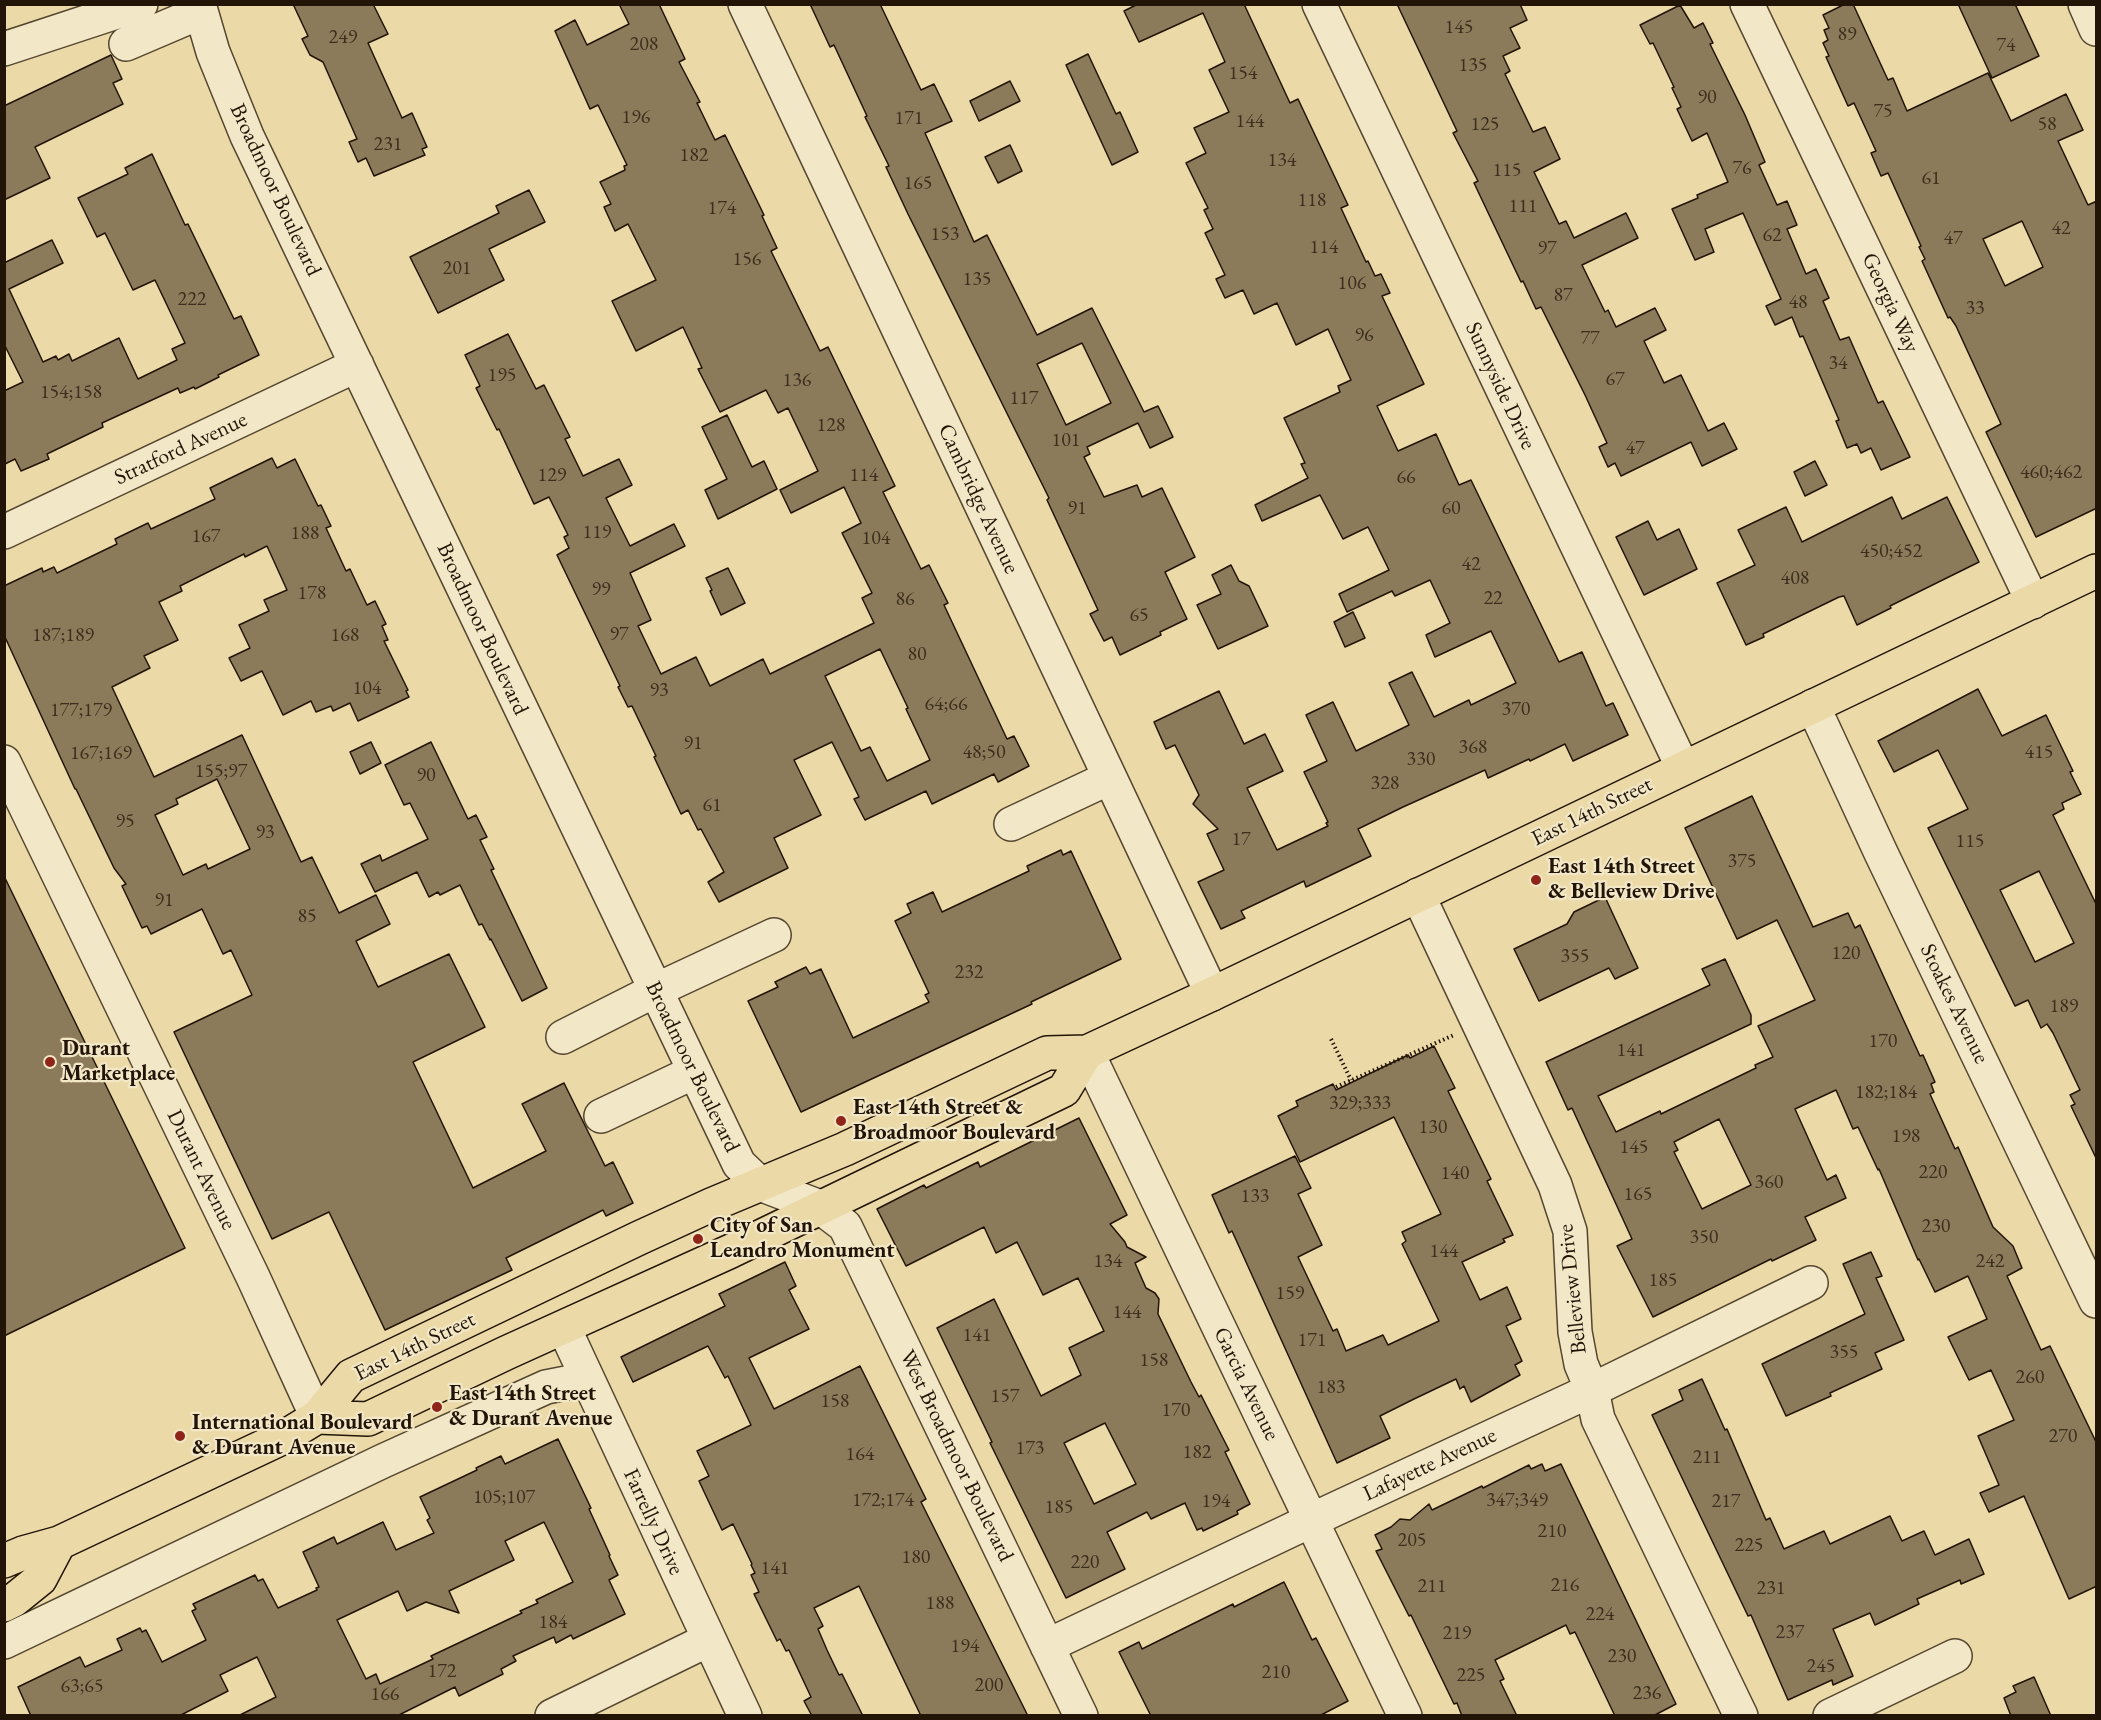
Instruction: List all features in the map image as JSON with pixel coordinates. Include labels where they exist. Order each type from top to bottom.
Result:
[{"type":"main road","name":"East 14th Street","points":[[317,1417],[351,1376],[650,1233],[845,1149],[1047,1053],[1087,1052],[2097,571]]},
{"type":"main road","name":"East 14th Street","points":[[317,1417],[368,1419],[731,1251],[1064,1090],[1087,1052]]},
{"type":"main road","points":[[4,1561],[23,1553],[60,1543],[286,1436],[317,1417]]},
{"type":"main road","points":[[4,1605],[14,1600],[40,1579],[60,1543]]},
{"type":"street","points":[[4,49],[141,4]]},
{"type":"street","name":"Cambridge Avenue","points":[[745,4],[1212,994]]},
{"type":"street","name":"Sunnyside Drive","points":[[1319,4],[1683,768]]},
{"type":"street","name":"Georgia Way","points":[[1747,4],[2033,602]]},
{"type":"street","points":[[2085,4],[2097,29]]},
{"type":"street","points":[[126,44],[200,8]]},
{"type":"street","name":"Broadmoor Boulevard","points":[[200,8],[213,52],[247,136],[654,991],[739,1164],[760,1184],[820,1207]]},
{"type":"street","name":"Stratford Avenue","points":[[4,532],[357,365]]},
{"type":"street","name":"Stoakes Avenue","points":[[1813,706],[1881,853],[2097,1301]]},
{"type":"street","name":"Durant Avenue","points":[[4,762],[253,1277],[317,1417]]},
{"type":"street","points":[[1011,824],[1110,778]]},
{"type":"street","name":"Belleview Drive","points":[[1418,895],[1554,1185],[1570,1231],[1575,1332],[1581,1364],[1592,1390],[1598,1419],[1741,1716]]},
{"type":"street","points":[[563,1037],[654,991],[774,935]]},
{"type":"street","name":"Garcia Avenue","points":[[1087,1052],[1405,1716]]},
{"type":"street","points":[[601,1116],[694,1072]]},
{"type":"street","name":"West Broadmoor Boulevard","points":[[820,1207],[845,1226],[1081,1716]]},
{"type":"street","name":"Lafayette Avenue","points":[[1047,1646],[1592,1390],[1811,1283]]},
{"type":"street","name":"Farrelly Drive","points":[[564,1328],[745,1716]]},
{"type":"street","points":[[4,1642],[383,1461],[546,1387],[587,1379]]},
{"type":"street","points":[[552,1716],[708,1640]]},
{"type":"street","points":[[1830,1716],[1955,1656]]},
{"type":"path","points":[[1336,1087],[1409,1054],[1410,1056],[1479,1023]]},
{"type":"path","points":[[1331,1040],[1351,1080]]},
{"type":"building","points":[[293,4],[373,4],[388,34],[368,43],[402,118],[412,113],[427,147],[422,149],[425,155],[374,176],[366,158],[358,162],[349,142],[357,139],[323,62],[310,55],[302,39],[308,36]]},
{"type":"building","points":[[619,4],[659,4],[685,59],[679,62],[700,102],[697,103],[715,140],[725,135],[764,215],[762,216],[777,248],[771,251],[820,351],[828,347],[895,486],[883,492],[921,569],[929,565],[948,603],[944,605],[1007,739],[1014,736],[1029,766],[998,782],[994,774],[932,804],[926,791],[865,820],[854,799],[859,797],[832,742],[794,760],[821,815],[774,838],[788,868],[719,902],[708,882],[724,872],[688,810],[681,814],[654,757],[656,756],[632,706],[628,707],[618,687],[620,686],[557,555],[569,548],[564,537],[568,535],[549,497],[534,504],[499,429],[497,430],[476,388],[480,386],[465,355],[508,334],[536,389],[544,385],[570,437],[565,439],[583,476],[619,459],[632,485],[606,498],[630,546],[674,524],[685,546],[630,573],[651,620],[638,626],[661,674],[696,657],[710,686],[763,659],[770,674],[874,623],[862,598],[872,593],[842,533],[861,523],[844,487],[791,513],[780,490],[818,471],[788,408],[778,413],[766,390],[720,412],[698,369],[702,368],[683,327],[636,351],[612,301],[656,280],[628,224],[615,231],[604,207],[611,204],[600,182],[625,170],[624,166],[627,165],[598,105],[590,109],[555,31],[575,20],[587,45],[629,24]],"holes":[[[880,649],[908,708],[906,709],[930,760],[887,781],[870,747],[861,751],[825,676]]]},
{"type":"building","points":[[810,4],[880,4],[921,90],[934,84],[952,121],[925,133],[974,242],[987,235],[1037,335],[1092,308],[1144,412],[1158,406],[1173,437],[1150,448],[1138,423],[1087,447],[1090,454],[1084,457],[1104,497],[1137,485],[1142,497],[1162,488],[1195,557],[1165,572],[1187,619],[1160,632],[1161,635],[1120,655],[1112,637],[1104,641],[1090,614],[1098,610],[1047,500],[1049,498],[908,214],[886,167],[889,166],[834,45],[830,47]],"holes":[[[1082,343],[1111,403],[1066,425],[1037,364]]]},
{"type":"building","points":[[1138,4],[1244,4],[1290,103],[1298,99],[1348,205],[1341,208],[1366,262],[1368,261],[1375,276],[1381,274],[1390,293],[1382,296],[1424,384],[1377,406],[1398,451],[1436,434],[1459,485],[1471,480],[1559,662],[1582,652],[1606,706],[1613,703],[1628,735],[1573,761],[1565,744],[1488,778],[1485,770],[1403,807],[1358,829],[1371,856],[1306,887],[1304,881],[1241,911],[1245,918],[1221,929],[1198,882],[1224,870],[1207,834],[1218,829],[1193,804],[1199,795],[1175,745],[1166,749],[1154,722],[1219,691],[1244,744],[1265,734],[1283,771],[1247,788],[1277,850],[1328,826],[1304,772],[1327,761],[1306,715],[1333,702],[1356,751],[1409,725],[1389,683],[1412,672],[1434,717],[1469,700],[1471,705],[1516,683],[1491,631],[1435,657],[1426,635],[1450,623],[1430,580],[1395,596],[1392,591],[1347,612],[1339,594],[1389,570],[1368,527],[1343,539],[1320,495],[1262,521],[1255,505],[1308,478],[1301,464],[1305,463],[1284,418],[1340,392],[1338,386],[1351,380],[1328,329],[1296,345],[1277,303],[1254,314],[1243,290],[1225,298],[1216,279],[1225,275],[1205,233],[1213,229],[1204,210],[1208,208],[1186,163],[1206,153],[1194,128],[1229,112],[1209,70],[1225,62],[1203,13],[1139,42],[1124,11]]},
{"type":"building","points":[[1397,4],[1520,4],[1527,20],[1510,28],[1520,48],[1503,56],[1510,71],[1505,74],[1533,132],[1545,127],[1560,159],[1534,172],[1559,224],[1566,221],[1574,238],[1626,213],[1638,238],[1582,265],[1605,312],[1608,310],[1616,327],[1655,308],[1666,330],[1644,341],[1664,383],[1681,375],[1708,431],[1724,423],[1737,449],[1702,466],[1691,442],[1621,476],[1615,463],[1608,467],[1599,447],[1607,443],[1541,307],[1536,309],[1523,281],[1521,282],[1474,183],[1478,181],[1453,133],[1457,131]]},
{"type":"building","points":[[1845,4],[1853,4],[1888,80],[1893,78],[1907,111],[1988,73],[2011,121],[2066,94],[2083,130],[2058,141],[2088,205],[2097,201],[2097,508],[2036,537],[1986,432],[2001,424],[1956,326],[1950,317],[1948,318],[1922,261],[1925,259],[1919,247],[1921,246],[1888,173],[1881,176],[1871,153],[1876,151],[1854,103],[1848,106],[1826,57],[1829,56],[1823,43],[1828,40],[1824,30],[1829,28],[1823,15]],"holes":[[[2022,221],[2043,267],[2005,286],[1983,239]]]},
{"type":"building","points":[[1958,4],[2015,4],[2039,56],[1992,78]]},
{"type":"building","points":[[1680,5],[1694,28],[1703,23],[1713,43],[1710,44],[1765,162],[1759,165],[1777,205],[1787,201],[1797,225],[1787,229],[1806,274],[1816,269],[1829,298],[1823,301],[1840,340],[1849,337],[1878,403],[1883,401],[1910,457],[1881,470],[1871,448],[1861,453],[1857,444],[1847,448],[1836,421],[1839,420],[1803,336],[1800,337],[1792,317],[1775,325],[1766,306],[1781,299],[1743,213],[1705,229],[1714,252],[1695,260],[1672,209],[1728,182],[1707,133],[1692,141],[1677,109],[1681,107],[1672,88],[1674,87],[1653,43],[1650,44],[1640,25]]},
{"type":"building","points":[[1088,54],[1116,114],[1120,112],[1138,152],[1112,165],[1066,65]]},
{"type":"building","points":[[111,55],[122,79],[113,83],[123,104],[35,147],[50,178],[4,200],[4,106]]},
{"type":"building","points":[[1010,81],[1020,101],[979,121],[970,101]]},
{"type":"building","points":[[1010,145],[1022,171],[998,183],[985,157]]},
{"type":"building","points":[[152,154],[185,225],[188,224],[234,319],[241,316],[259,355],[195,389],[194,387],[180,393],[178,388],[102,423],[103,427],[47,454],[49,459],[21,471],[15,459],[5,464],[4,391],[23,382],[4,344],[4,263],[52,240],[63,263],[9,289],[43,362],[56,356],[58,360],[69,354],[72,361],[119,338],[138,379],[177,360],[172,349],[185,343],[155,280],[133,290],[105,233],[97,237],[78,198],[128,174],[125,168]]},
{"type":"building","points":[[529,190],[545,222],[489,249],[504,280],[438,313],[410,257],[499,213],[496,206]]},
{"type":"building","points":[[727,415],[752,467],[764,461],[777,489],[718,519],[705,490],[727,479],[702,427]]},
{"type":"building","points":[[272,458],[277,468],[295,459],[318,506],[321,505],[331,526],[326,528],[346,571],[350,569],[367,605],[375,601],[386,624],[382,626],[388,640],[384,641],[408,690],[406,691],[409,697],[358,721],[350,703],[333,711],[331,706],[316,712],[311,701],[283,715],[262,671],[241,681],[229,658],[250,648],[239,625],[269,611],[264,600],[287,590],[267,546],[245,557],[244,554],[180,586],[182,591],[159,602],[178,640],[144,656],[150,668],[112,687],[154,777],[242,735],[301,862],[312,857],[339,913],[376,895],[390,924],[356,941],[378,987],[449,954],[485,1027],[413,1062],[473,1188],[546,1151],[522,1104],[564,1083],[605,1166],[613,1162],[633,1203],[606,1216],[603,1210],[506,1258],[512,1270],[385,1330],[329,1212],[272,1239],[174,1032],[252,995],[231,950],[223,954],[202,909],[151,934],[147,926],[142,928],[122,886],[126,884],[114,868],[75,789],[4,635],[4,586],[42,568],[43,572],[54,567],[57,573],[117,544],[115,539],[148,523],[151,529],[215,499],[210,488]],"holes":[[[217,779],[250,849],[208,869],[206,864],[183,875],[155,815],[178,804],[176,799]]]},
{"type":"building","points":[[1815,461],[1827,485],[1805,496],[1794,472]]},
{"type":"building","points":[[1892,497],[1902,519],[1947,497],[1979,562],[1857,625],[1844,596],[1763,634],[1764,637],[1746,645],[1717,583],[1755,565],[1738,530],[1786,507],[1802,542]]},
{"type":"building","points":[[1648,521],[1657,540],[1679,529],[1697,569],[1644,595],[1616,537]]},
{"type":"building","points":[[1231,565],[1239,581],[1249,586],[1268,626],[1218,649],[1197,605],[1221,594],[1212,575]]},
{"type":"building","points":[[728,568],[745,603],[721,615],[706,578]]},
{"type":"building","points":[[1353,612],[1365,638],[1345,647],[1334,622]]},
{"type":"building","points":[[1978,689],[2002,736],[2046,715],[2073,771],[2070,772],[2081,794],[2062,803],[2064,809],[2053,815],[2097,906],[2097,1160],[2071,1106],[2075,1104],[2070,1095],[2080,1090],[2053,1033],[2047,1024],[2041,1028],[2028,1000],[2015,1006],[1928,828],[1968,809],[1938,750],[1894,772],[1878,741]],"holes":[[[2039,871],[2074,943],[2035,962],[2000,890]]]},
{"type":"building","points":[[371,742],[381,763],[360,774],[350,752]]},
{"type":"building","points":[[431,742],[468,819],[476,815],[487,837],[480,840],[494,869],[491,870],[547,988],[522,1001],[491,939],[482,924],[479,925],[460,885],[440,895],[438,892],[429,897],[417,872],[375,892],[361,864],[380,855],[382,861],[428,839],[410,803],[404,805],[385,765]]},
{"type":"building","points":[[1752,796],[1813,927],[1848,913],[1855,928],[1860,925],[1920,1056],[1923,1055],[1935,1082],[1931,1084],[1934,1092],[1930,1094],[1955,1149],[1958,1147],[1993,1227],[2013,1246],[2022,1268],[2007,1276],[2041,1350],[2050,1346],[2097,1444],[2097,1586],[2069,1599],[2024,1496],[1989,1512],[1980,1493],[1999,1485],[1978,1436],[2014,1420],[1991,1370],[1969,1380],[1948,1337],[1987,1319],[1968,1276],[1935,1292],[1918,1260],[1879,1169],[1858,1127],[1853,1129],[1836,1090],[1795,1109],[1827,1180],[1836,1175],[1846,1198],[1805,1217],[1816,1240],[1772,1261],[1771,1259],[1653,1317],[1617,1246],[1632,1239],[1572,1108],[1568,1110],[1546,1062],[1710,985],[1702,969],[1725,959],[1751,1015],[1751,1024],[1598,1096],[1616,1132],[1660,1111],[1661,1114],[1756,1068],[1755,1065],[1773,1057],[1758,1026],[1815,1000],[1777,920],[1737,939],[1685,828]],"holes":[[[1719,1119],[1751,1185],[1702,1209],[1674,1152],[1678,1150],[1674,1142]]]},
{"type":"building","points":[[1061,850],[1063,855],[1071,851],[1121,959],[1031,1002],[1032,1004],[801,1112],[748,1001],[778,987],[775,982],[806,967],[810,974],[821,969],[853,1038],[929,1002],[925,995],[929,993],[895,921],[911,913],[907,904],[933,892],[942,912],[1029,871],[1027,866]]},
{"type":"building","name":"Durant Marketplace","points":[[4,876],[185,1248],[4,1336]]},
{"type":"building","points":[[1605,897],[1638,968],[1615,979],[1609,968],[1539,1001],[1514,949],[1567,924],[1574,912]]},
{"type":"building","points":[[1434,1046],[1455,1088],[1448,1091],[1491,1179],[1487,1181],[1513,1235],[1503,1239],[1505,1242],[1462,1262],[1480,1300],[1507,1287],[1521,1319],[1506,1326],[1522,1361],[1515,1365],[1520,1375],[1471,1402],[1464,1386],[1460,1389],[1456,1379],[1414,1399],[1380,1416],[1390,1438],[1337,1463],[1232,1231],[1229,1233],[1212,1195],[1295,1156],[1311,1188],[1298,1194],[1322,1245],[1298,1257],[1333,1331],[1337,1329],[1346,1351],[1383,1335],[1388,1345],[1439,1321],[1402,1244],[1406,1241],[1402,1232],[1441,1214],[1394,1117],[1300,1162],[1278,1116],[1298,1106],[1296,1101],[1333,1084],[1336,1090],[1408,1055],[1410,1058]]},
{"type":"building","points":[[1079,1118],[1127,1215],[1110,1224],[1127,1247],[1146,1257],[1135,1263],[1146,1288],[1155,1293],[1159,1299],[1158,1314],[1191,1382],[1199,1397],[1201,1395],[1229,1450],[1225,1452],[1250,1504],[1237,1511],[1238,1514],[1203,1531],[1202,1528],[1197,1530],[1185,1503],[1151,1519],[1147,1512],[1107,1532],[1125,1569],[1066,1598],[937,1328],[994,1299],[1041,1396],[1081,1375],[1069,1348],[1104,1331],[1078,1278],[1043,1295],[1017,1242],[996,1253],[984,1227],[906,1266],[877,1209],[924,1185],[926,1188],[978,1162],[980,1167]],"holes":[[[1105,1423],[1136,1484],[1094,1504],[1064,1443]]]},
{"type":"building","points":[[1871,1252],[1882,1276],[1876,1278],[1904,1340],[1875,1353],[1882,1369],[1830,1393],[1831,1396],[1786,1416],[1762,1364],[1865,1314],[1843,1264]]},
{"type":"building","points":[[785,1262],[796,1286],[789,1290],[809,1329],[749,1358],[774,1409],[860,1366],[926,1499],[921,1502],[1028,1716],[921,1716],[859,1586],[814,1608],[823,1626],[818,1629],[827,1650],[863,1716],[812,1716],[804,1701],[811,1697],[789,1650],[786,1651],[780,1639],[777,1641],[754,1594],[759,1592],[751,1575],[755,1573],[733,1524],[722,1530],[699,1481],[709,1476],[697,1451],[751,1425],[728,1376],[725,1378],[708,1346],[633,1382],[621,1357],[725,1306],[719,1294]]},
{"type":"building","points":[[1702,1379],[1725,1430],[1727,1429],[1766,1520],[1770,1518],[1784,1549],[1824,1531],[1830,1544],[1890,1516],[1902,1541],[1924,1531],[1935,1555],[1969,1539],[1984,1574],[1961,1584],[1960,1580],[1917,1599],[1919,1604],[1875,1625],[1870,1613],[1833,1629],[1853,1676],[1833,1685],[1832,1680],[1788,1700],[1751,1615],[1748,1616],[1652,1415],[1683,1400],[1679,1390]]},
{"type":"building","points":[[558,1439],[591,1508],[589,1509],[618,1575],[609,1580],[625,1614],[573,1639],[571,1635],[556,1643],[554,1637],[513,1656],[516,1661],[501,1669],[503,1674],[459,1696],[455,1687],[397,1716],[238,1716],[276,1697],[257,1657],[220,1675],[228,1691],[179,1716],[31,1716],[18,1687],[80,1657],[85,1667],[122,1650],[117,1639],[140,1628],[142,1632],[146,1630],[162,1662],[206,1640],[192,1611],[196,1609],[193,1604],[255,1575],[258,1581],[263,1579],[278,1608],[319,1587],[303,1552],[334,1537],[337,1544],[383,1522],[396,1550],[434,1533],[427,1520],[430,1518],[420,1497],[501,1456],[505,1464]],"holes":[[[544,1522],[573,1582],[536,1600],[538,1603],[520,1611],[522,1613],[431,1656],[433,1659],[380,1684],[376,1674],[366,1679],[337,1620],[398,1591],[407,1611],[426,1602],[459,1613],[449,1591],[514,1560],[505,1541]]]},
{"type":"building","points":[[1542,1464],[1545,1471],[1561,1464],[1676,1704],[1653,1716],[1615,1716],[1575,1632],[1570,1634],[1566,1625],[1495,1660],[1504,1679],[1500,1681],[1517,1716],[1462,1716],[1376,1551],[1382,1549],[1375,1535],[1391,1527],[1400,1519],[1410,1520],[1429,1504],[1432,1510],[1529,1465],[1531,1469]]},
{"type":"building","points":[[1284,1582],[1312,1640],[1316,1638],[1348,1701],[1319,1716],[1151,1716],[1119,1652],[1139,1642],[1142,1649],[1233,1604],[1234,1607]]},
{"type":"building","points":[[2034,1677],[2051,1716],[2011,1716],[2004,1698],[2016,1692],[2013,1686]]},
{"type":"place","name":"East 14th Street & Belleview Drive","points":[[1536,880]]},
{"type":"place","name":"Durant Marketplace","points":[[50,1062]]},
{"type":"place","name":"East 14th Street & Broadmoor Boulevard","points":[[841,1121]]},
{"type":"place","name":"City of San Leandro Monument","points":[[698,1239]]},
{"type":"place","name":"East 14th Street & Durant Avenue","points":[[437,1407]]},
{"type":"place","name":"International Boulevard & Durant Avenue","points":[[180,1436]]}]
